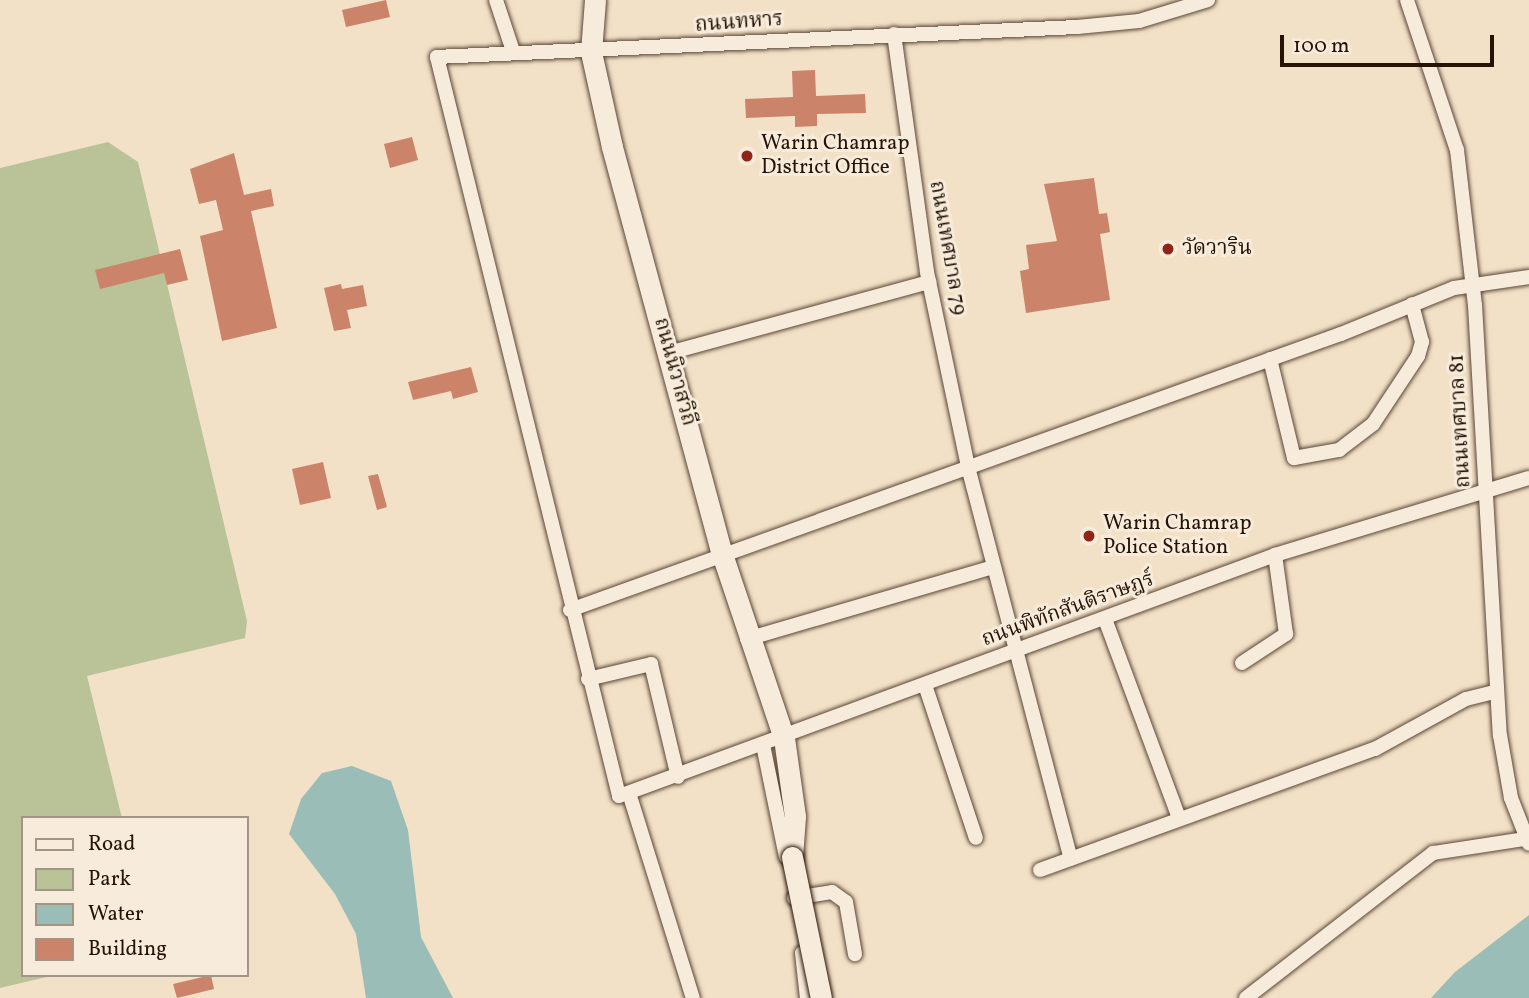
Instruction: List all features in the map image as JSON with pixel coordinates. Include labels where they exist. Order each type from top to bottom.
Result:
[{"type":"main road","name":"ถนนนิวาสวิถี","points":[[595,0],[592,52],[669,353],[747,639],[784,738],[795,816],[792,857],[821,998]]},
{"type":"street","name":"ถนนทหาร","points":[[570,610],[437,57],[513,51],[592,52],[894,34],[1077,27],[1139,21],[1208,0]]},
{"type":"street","name":"ถนนเทศบาล 81","points":[[1407,0],[1457,150],[1473,285],[1497,691],[1511,798],[1527,842]]},
{"type":"street","points":[[498,1],[513,51]]},
{"type":"street","name":"ถนนเทศบาล 79","points":[[894,34],[929,282],[968,467],[1070,859]]},
{"type":"street","points":[[693,998],[629,793],[619,796],[570,610],[1270,359],[1412,304],[1473,285],[1529,276]]},
{"type":"street","points":[[669,353],[929,282]]},
{"type":"street","points":[[1270,359],[1294,458],[1339,450],[1373,424],[1418,356],[1422,342],[1412,304]]},
{"type":"street","name":"ถนนพิทักสันติราษฎร์","points":[[629,793],[1275,555],[1529,478]]},
{"type":"street","points":[[1242,663],[1286,634],[1275,555]]},
{"type":"street","points":[[747,639],[993,567]]},
{"type":"street","points":[[1105,619],[1179,818]]},
{"type":"street","points":[[588,679],[651,664],[678,777]]},
{"type":"street","points":[[925,685],[976,838]]},
{"type":"street","points":[[1040,870],[1375,749],[1466,699],[1497,691]]},
{"type":"street","points":[[763,745],[793,898],[807,998]]},
{"type":"street","points":[[1247,998],[1433,853],[1527,842]]},
{"type":"street","points":[[793,898],[832,892],[846,902],[855,954]]},
{"type":"green space","points":[[108,142],[138,162],[247,621],[245,638],[87,676],[122,816],[21,816],[21,977],[47,977],[0,988],[0,168]]},
{"type":"water","points":[[352,766],[391,781],[408,830],[421,937],[453,998],[366,998],[356,934],[335,894],[289,834],[301,799],[322,773]]},
{"type":"water","points":[[1529,915],[1529,998],[1431,998],[1455,972]]},
{"type":"building","points":[[386,0],[390,17],[346,27],[342,10]]},
{"type":"building","points":[[815,70],[816,96],[865,94],[866,113],[817,114],[817,126],[795,127],[795,116],[746,118],[745,99],[793,97],[792,71]]},
{"type":"building","points":[[412,137],[418,160],[390,168],[384,144]]},
{"type":"building","points":[[234,153],[244,195],[271,189],[274,206],[251,211],[277,328],[222,341],[200,236],[223,230],[216,200],[199,204],[190,169]]},
{"type":"building","points":[[1094,178],[1099,214],[1107,213],[1110,232],[1100,234],[1110,300],[1026,313],[1020,271],[1029,269],[1026,245],[1057,241],[1044,184]]},
{"type":"building","points":[[180,249],[188,280],[167,285],[164,273],[100,289],[95,270]]},
{"type":"building","points":[[341,284],[342,289],[363,285],[367,306],[347,310],[351,328],[334,331],[324,288]]},
{"type":"building","points":[[471,367],[478,392],[453,399],[451,391],[413,400],[408,382]]},
{"type":"building","points":[[323,462],[331,498],[300,505],[292,469]]},
{"type":"building","points":[[378,474],[387,507],[377,510],[368,476]]},
{"type":"building","points":[[211,977],[214,989],[177,998],[173,984]]},
{"type":"place","name":"Warin Chamrap District Office","points":[[747,156]]},
{"type":"place","name":"วัดวาริน","points":[[1168,249]]},
{"type":"place","name":"Warin Chamrap Police Station","points":[[1089,536]]}]
